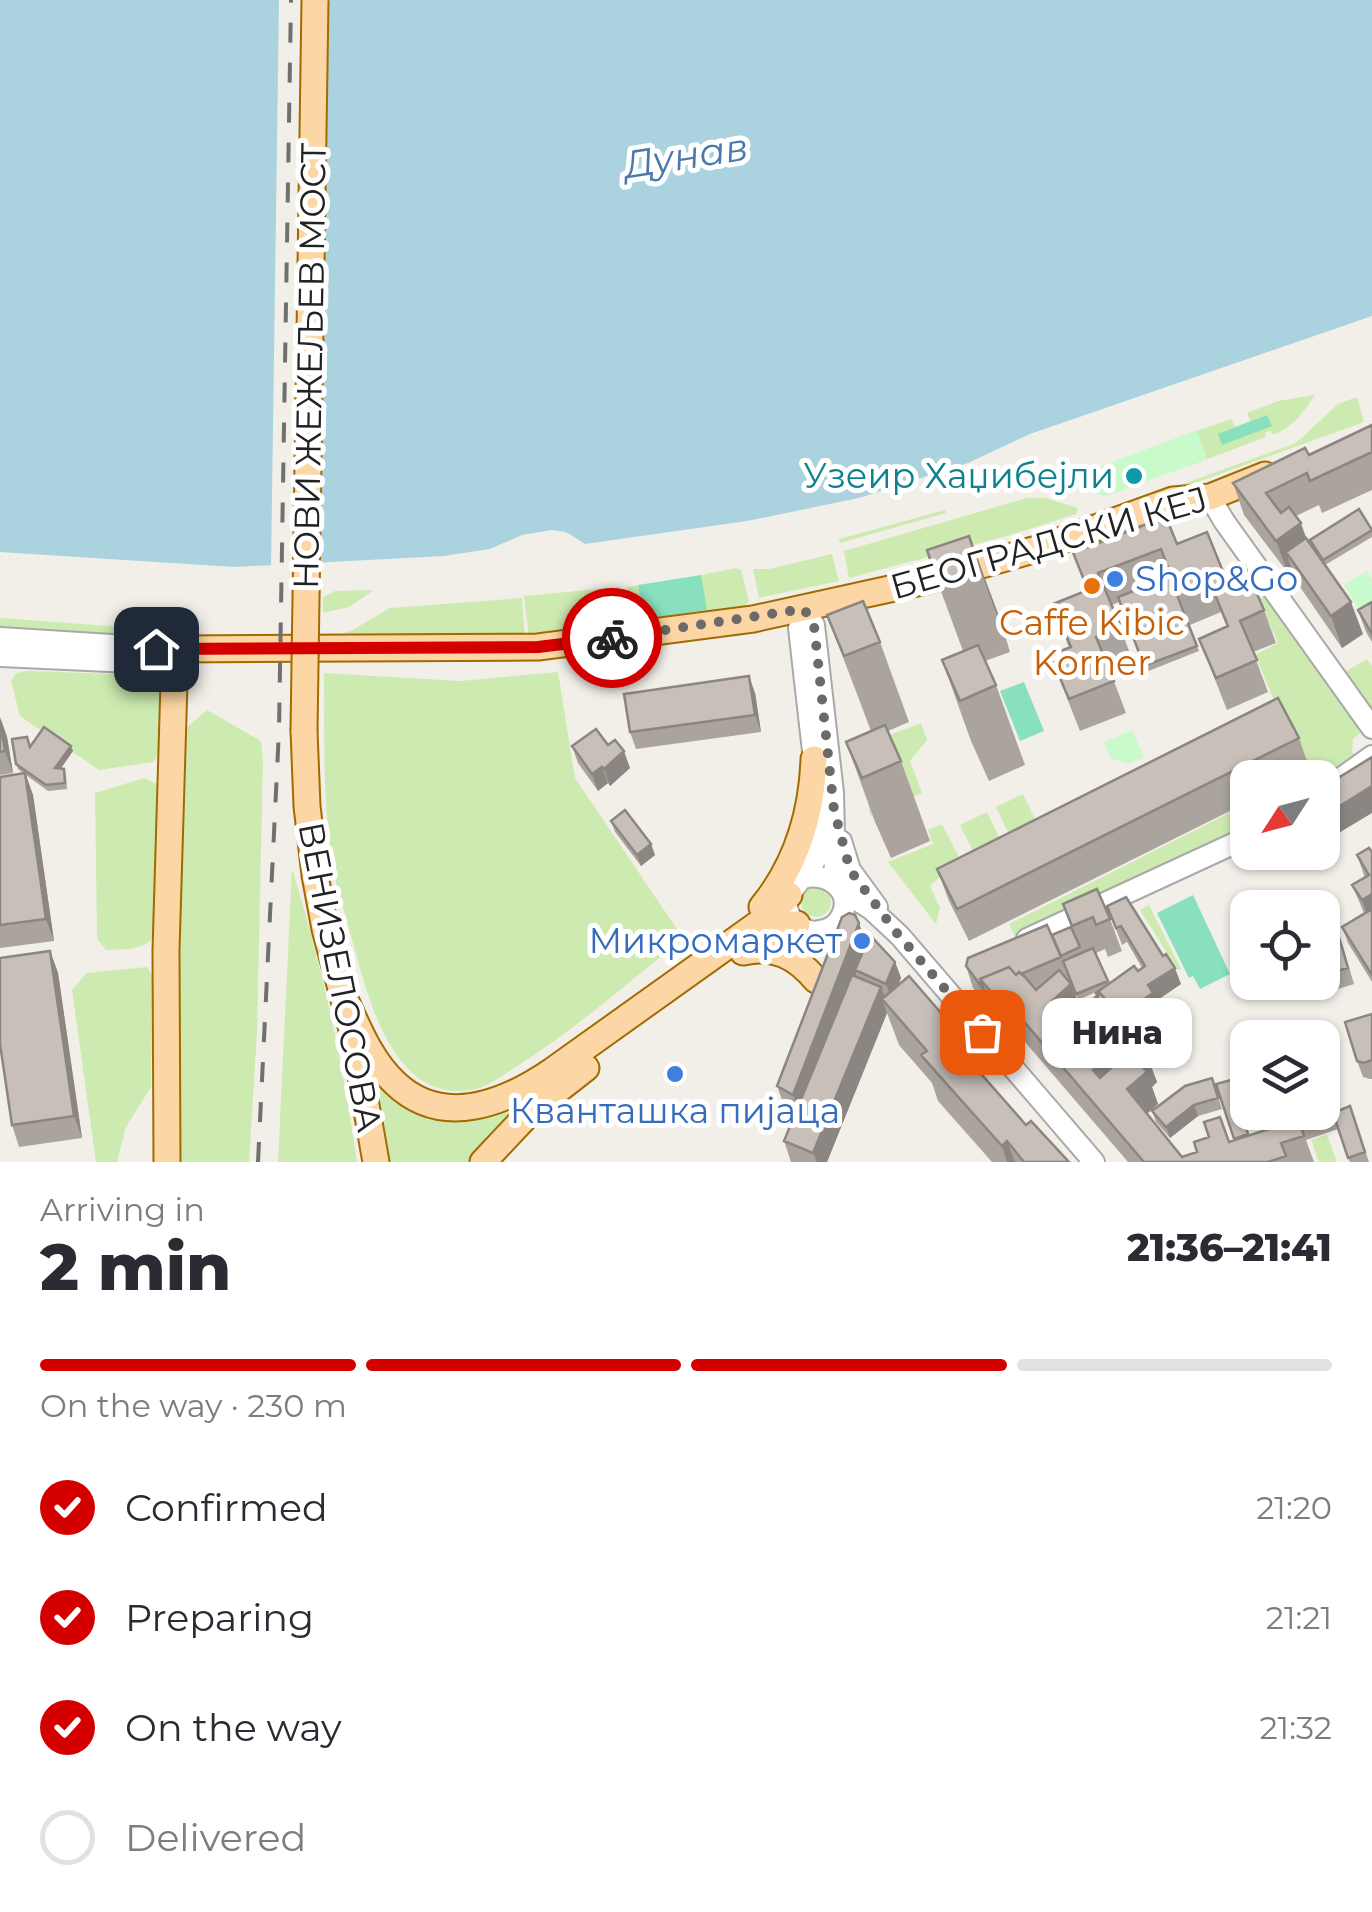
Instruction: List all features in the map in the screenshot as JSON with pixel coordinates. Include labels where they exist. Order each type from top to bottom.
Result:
[{"type":"main road","name":"НОВИ ЖЕЖЕЉЕВ МОСТ","points":[[304,731],[315,0]]},
{"type":"main road","name":"БЕОГРАДСКИ КЕЈ","points":[[175,657],[538,647],[708,626],[806,620],[1000,560],[1173,500],[1210,497],[1281,469]]},
{"type":"main road","points":[[166,1162],[166,952],[175,657]]},
{"type":"main road","name":"ВЕНИЗЕЛОСОВА","points":[[304,731],[314,864],[325,929],[354,1037],[373,1157]]},
{"type":"main road","points":[[709,959],[762,908],[782,881],[806,823],[814,760]]},
{"type":"main road","points":[[342,995],[375,1058],[395,1083],[418,1098],[443,1107],[485,1106],[524,1090],[774,912],[794,888]]},
{"type":"main road","points":[[483,1162],[520,1121],[559,1088],[738,953],[780,925],[797,924]]},
{"type":"main road","points":[[738,953],[761,948],[784,954],[798,961],[816,980]]},
{"type":"street","points":[[1210,497],[1372,728]]},
{"type":"street","points":[[806,620],[822,830],[815,860],[794,888],[788,911],[797,924],[812,932],[854,916],[891,928]]},
{"type":"street","points":[[806,620],[834,810],[838,886],[844,910],[839,920]]},
{"type":"street","name":"БЕОГРАДСКИ КЕЈ","points":[[0,638],[175,657]]},
{"type":"street","name":"БЕОГРАДСКИ КЕЈ","points":[[0,656],[175,657]]},
{"type":"street","points":[[1340,779],[1372,756]]},
{"type":"street","points":[[834,810],[850,870],[891,928],[1094,1162]]},
{"type":"street","points":[[1002,950],[1230,845]]},
{"type":"street","points":[[794,888],[818,875],[891,928]]},
{"type":"green space","points":[[1315,395],[1280,432],[1265,433],[1266,437],[1189,466],[1182,446],[1185,435],[1231,419],[1235,427],[1250,421],[1247,413],[1278,401]]},
{"type":"green space","points":[[1357,397],[1364,422],[1173,491],[1172,488],[1296,443],[1338,404]]},
{"type":"green space","points":[[1267,415],[1272,426],[1222,445],[1218,434]]},
{"type":"green space","points":[[1197,430],[1207,459],[1106,496],[1055,484]]},
{"type":"green space","points":[[1027,498],[1045,498],[1078,508],[1076,514],[1007,536],[849,578],[844,551]]},
{"type":"green space","points":[[945,510],[946,513],[840,543],[839,539]]},
{"type":"green space","points":[[832,554],[839,581],[759,598],[753,569]]},
{"type":"green space","points":[[741,570],[749,601],[742,609],[730,609],[720,616],[529,637],[524,596],[619,587],[622,602],[629,601],[627,587],[638,585],[644,619],[706,610],[701,575]]},
{"type":"green space","points":[[1367,571],[1372,579],[1372,607],[1361,613],[1344,585]]},
{"type":"green space","points":[[701,575],[707,610],[643,619],[638,585]]},
{"type":"green space","points":[[374,590],[349,607],[323,613],[323,597],[335,591]]},
{"type":"green space","points":[[1270,591],[1363,731],[1353,739],[1352,752],[1358,760],[1340,773],[1340,760],[1306,760],[1279,712],[1255,655],[1278,643],[1259,600]]},
{"type":"green space","points":[[522,598],[525,641],[324,638],[351,631],[390,608]]},
{"type":"green space","points":[[0,618],[136,628],[121,637],[0,631]]},
{"type":"green space","points":[[1367,659],[1372,666],[1372,718],[1341,674]]},
{"type":"green space","points":[[558,672],[575,778],[683,938],[584,1019],[499,1078],[476,1089],[447,1090],[423,1081],[404,1064],[388,1041],[365,987],[331,855],[325,787],[324,673],[460,681]]},
{"type":"green space","points":[[16,673],[150,675],[161,693],[165,717],[162,742],[153,762],[99,770],[20,716],[11,681]]},
{"type":"green space","points":[[1024,682],[1044,731],[1020,741],[1000,691]]},
{"type":"green space","points":[[207,710],[261,741],[263,760],[257,1033],[249,1162],[176,1162],[185,729]]},
{"type":"green space","points":[[921,723],[927,740],[910,761],[922,793],[870,816],[861,746]]},
{"type":"green space","points":[[1132,730],[1144,758],[1128,764],[1111,758],[1104,742]]},
{"type":"green space","points":[[144,778],[161,786],[158,929],[143,945],[106,950],[97,939],[95,793]]},
{"type":"green space","points":[[1023,794],[1045,840],[1018,853],[996,807]]},
{"type":"green space","points":[[987,812],[1009,858],[983,871],[960,825]]},
{"type":"green space","points":[[1230,813],[1230,841],[1017,940],[1009,924]]},
{"type":"green space","points":[[942,824],[960,859],[930,886],[940,908],[936,924],[888,862],[933,844],[928,830]]},
{"type":"green space","points":[[292,869],[330,1014],[357,1162],[278,1162]]},
{"type":"green space","points":[[816,887],[827,891],[831,902],[827,913],[816,917],[805,913],[801,902],[805,891]]},
{"type":"green space","points":[[1193,895],[1230,974],[1200,989],[1193,976],[1189,978],[1157,913]]},
{"type":"green space","points":[[1149,905],[1181,969],[1178,970],[1140,910]]},
{"type":"green space","points":[[147,967],[152,975],[151,1087],[126,1127],[117,1162],[96,1162],[72,990],[87,973]]},
{"type":"green space","points":[[366,1063],[479,1117],[513,1107],[553,1084],[477,1162],[380,1162]]},
{"type":"green space","points":[[1327,1135],[1337,1162],[1319,1162],[1311,1140]]},
{"type":"water","name":"Дунав","points":[[0,0],[1372,0],[1372,316],[1030,434],[968,463],[859,498],[747,521],[585,544],[566,532],[551,530],[522,535],[490,549],[444,556],[234,567],[0,552]]},
{"type":"pier","points":[[279,0],[329,0],[321,568],[271,570]]},
{"type":"building","points":[[1372,425],[1372,452],[1310,481],[1307,473],[1266,493],[1281,513],[1289,507],[1301,523],[1276,541],[1233,483],[1305,448],[1309,455]]},
{"type":"building","points":[[1359,509],[1372,530],[1323,560],[1310,540]]},
{"type":"building","points":[[1164,512],[1177,544],[1207,532],[1224,574],[1245,566],[1264,610],[1240,621],[1257,660],[1216,678],[1199,639],[1228,626],[1209,580],[1178,593],[1161,549],[1098,573],[1121,627],[1096,637],[1114,681],[1069,699],[1050,655],[1071,647],[1053,604],[1088,590],[1072,550],[1150,523],[1149,518]]},
{"type":"building","points":[[969,536],[981,572],[939,586],[927,550]]},
{"type":"building","points":[[1306,538],[1351,602],[1331,616],[1286,552]]},
{"type":"building","points":[[1170,577],[1197,646],[1144,666],[1118,597]]},
{"type":"building","points":[[863,601],[880,642],[844,656],[827,615]]},
{"type":"building","points":[[1372,602],[1372,634],[1358,610]]},
{"type":"building","points":[[978,645],[996,685],[960,701],[942,660]]},
{"type":"building","points":[[749,676],[755,715],[630,732],[624,694]]},
{"type":"building","points":[[1278,698],[1299,738],[1255,760],[1230,760],[1230,772],[957,909],[937,869]]},
{"type":"building","points":[[0,721],[5,751],[0,752]]},
{"type":"building","points":[[885,725],[901,761],[862,778],[846,742]]},
{"type":"building","points":[[44,727],[71,746],[55,768],[64,769],[65,783],[46,785],[16,764],[12,739],[27,737],[30,747]]},
{"type":"building","points":[[596,729],[608,745],[615,740],[624,751],[592,774],[572,746]]},
{"type":"building","points":[[1372,757],[1372,786],[1340,806],[1340,777]]},
{"type":"building","points":[[25,773],[46,919],[0,925],[0,777]]},
{"type":"building","points":[[625,810],[651,844],[637,855],[611,821]]},
{"type":"building","points":[[1369,848],[1372,894],[1362,900],[1352,885],[1369,875],[1357,855]]},
{"type":"building","points":[[1097,889],[1110,919],[1096,925],[1093,917],[1072,926],[1063,904]]},
{"type":"building","points":[[1126,897],[1163,956],[1166,954],[1175,968],[1148,985],[1153,993],[1120,1016],[1096,993],[1134,966],[1138,971],[1145,966],[1121,926],[1116,928],[1107,906]]},
{"type":"building","points":[[1372,909],[1372,975],[1342,927]]},
{"type":"building","points":[[849,913],[859,923],[793,1095],[777,1086],[842,917]]},
{"type":"building","points":[[1047,925],[1061,957],[1021,974],[1016,975],[1009,967],[980,979],[984,990],[966,966],[968,958]]},
{"type":"building","points":[[1071,927],[1080,947],[1061,956],[1052,935]]},
{"type":"building","points":[[870,935],[895,962],[886,984],[855,970]]},
{"type":"building","points":[[1340,941],[1348,968],[1340,970]]},
{"type":"building","points":[[1093,948],[1108,981],[1076,994],[1063,961]]},
{"type":"building","points":[[50,951],[74,1116],[12,1125],[0,1044],[0,958]]},
{"type":"building","points":[[1009,967],[1036,990],[1059,970],[1071,984],[1052,1001],[1079,1033],[1073,1038],[1089,1056],[1111,1038],[1119,1047],[1132,1035],[1145,1050],[1136,1059],[1147,1072],[1127,1089],[1182,1157],[1197,1152],[1194,1142],[1209,1137],[1204,1122],[1220,1117],[1229,1142],[1266,1130],[1302,1130],[1304,1136],[1281,1143],[1286,1156],[1268,1162],[1144,1162],[1014,1010],[1010,1013],[980,979]],"holes":[[[1116,1050],[1122,1058],[1100,1078],[1093,1070]]]},
{"type":"building","points":[[852,975],[881,987],[813,1153],[784,1141]]},
{"type":"building","points":[[909,976],[954,1028],[946,1034],[1026,1125],[1031,1121],[1069,1162],[1024,1162],[1007,1141],[1002,1146],[921,1055],[927,1051],[882,999]]},
{"type":"building","points":[[1100,993],[1130,1029],[1117,1041],[1087,1005]]},
{"type":"building","points":[[1372,1014],[1372,1060],[1364,1063],[1357,1061],[1345,1022]]},
{"type":"building","points":[[1093,1023],[1097,1032],[1090,1038],[1099,1048],[1089,1056],[1080,1035]]},
{"type":"building","points":[[1146,1027],[1156,1040],[1145,1050],[1134,1037]]},
{"type":"building","points":[[1212,1078],[1218,1098],[1194,1105],[1166,1127],[1152,1111],[1185,1086]]},
{"type":"building","points":[[1230,1080],[1230,1127],[1216,1084]]},
{"type":"building","points":[[1350,1106],[1365,1152],[1348,1158],[1339,1130],[1340,1110]]},
{"type":"building","points":[[1231,1130],[1247,1130],[1248,1134],[1234,1139]]},
{"type":"railway","points":[[258,1162],[279,730],[291,0]]},
{"type":"way so far","points":[[612,638],[804,609],[810,614],[834,810],[850,870],[896,932],[982,1032]]},
{"type":"place","name":"Узеир Хаџибејли","points":[[1134,476]]},
{"type":"place","name":"Shop&Go","points":[[1115,579]]},
{"type":"place","name":"Caffe Kibic Korner","points":[[1092,586]]},
{"type":"place","name":"Микромаркет","points":[[862,941]]},
{"type":"place","name":"Нина","points":[[982,1032]]},
{"type":"place","name":"Кванташка пијаца","points":[[675,1074]]},
{"type":"route","points":[[156,649],[538,647],[612,638]]}]
